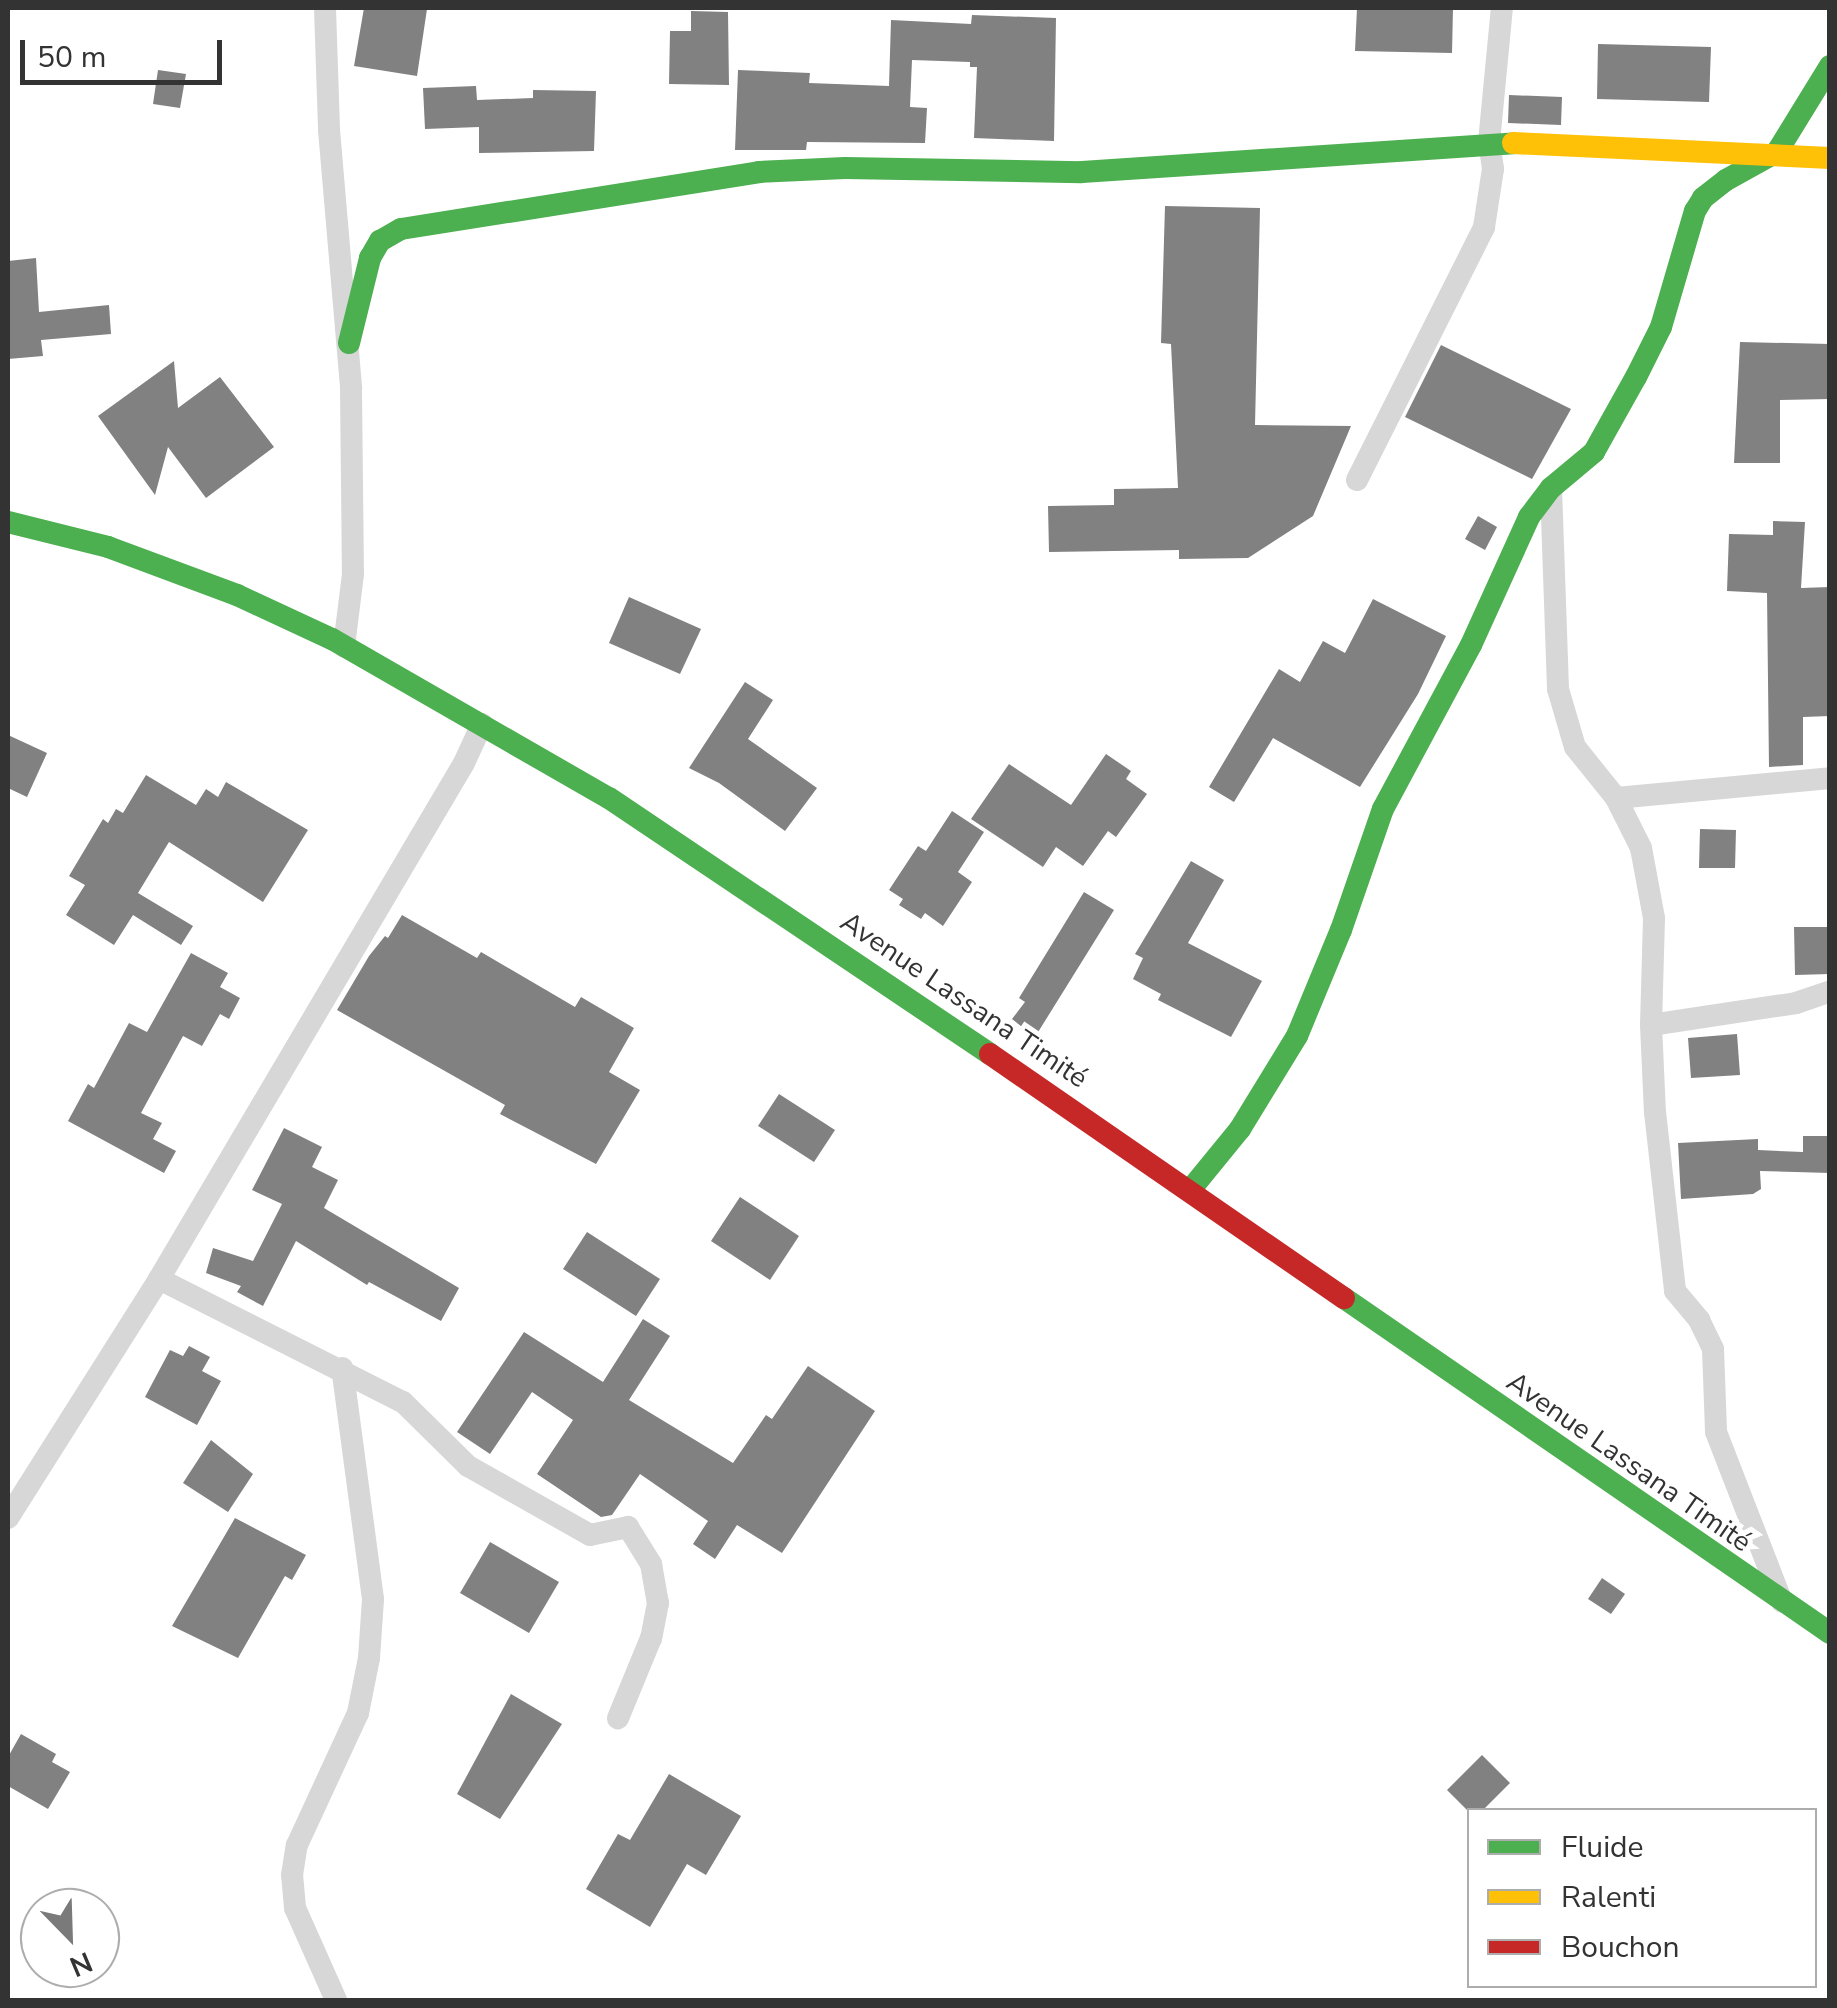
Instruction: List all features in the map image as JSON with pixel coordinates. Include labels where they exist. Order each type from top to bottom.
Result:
[{"type":"street","points":[[325,8],[329,130],[349,343],[353,574],[344,646]]},
{"type":"street","points":[[1358,480],[1484,227],[1493,169],[1489,142],[1502,8]]},
{"type":"street","points":[[1191,1190],[1240,1129],[1296,1036],[1341,930],[1383,809],[1471,645],[1529,517],[1551,488],[1575,470],[1606,436],[1661,327],[1691,222],[1703,198],[1777,152],[1830,66]]},
{"type":"street","points":[[349,343],[359,293],[380,242],[401,229],[432,221],[759,172],[1082,172],[1327,158],[1489,142],[1637,151],[1777,152],[1830,158]]},
{"type":"street","points":[[1551,488],[1558,689],[1575,747],[1616,798],[1641,848],[1654,918],[1651,1026],[1675,1292],[1699,1320],[1713,1349],[1716,1432],[1783,1605]]},
{"type":"street","name":"Avenue Lassana Timité","points":[[8,522],[108,546],[237,595],[344,646],[609,798],[1191,1190],[1783,1605],[1830,1633]]},
{"type":"street","points":[[8,1518],[159,1279],[464,763],[482,724]]},
{"type":"street","points":[[1616,798],[1830,778]]},
{"type":"street","points":[[1651,1026],[1796,1002],[1830,991]]},
{"type":"street","points":[[159,1279],[404,1402],[468,1466],[590,1534],[628,1527],[652,1564],[658,1603],[651,1638],[618,1718]]},
{"type":"street","points":[[336,2000],[295,1908],[292,1874],[298,1845],[358,1714],[369,1658],[374,1599],[342,1368]]},
{"type":"building","points":[[364,8],[427,9],[417,76],[354,66]]},
{"type":"building","points":[[1357,8],[1453,8],[1452,53],[1355,51]]},
{"type":"building","points":[[691,11],[728,12],[729,85],[669,84],[670,31],[691,31]]},
{"type":"building","points":[[972,15],[1056,18],[1054,141],[974,138],[977,67],[970,67],[970,62],[912,60],[910,107],[927,108],[925,143],[807,142],[806,150],[735,150],[738,70],[810,73],[809,83],[889,86],[891,20],[971,24]]},
{"type":"building","points":[[1598,44],[1711,47],[1709,102],[1597,99]]},
{"type":"building","points":[[158,70],[186,74],[180,108],[153,104]]},
{"type":"building","points":[[476,86],[477,100],[533,98],[533,90],[596,91],[594,151],[479,153],[479,127],[425,129],[423,88]]},
{"type":"building","points":[[1509,95],[1562,97],[1561,125],[1508,123]]},
{"type":"building","points":[[1165,206],[1260,208],[1255,425],[1351,426],[1313,516],[1248,558],[1179,559],[1179,550],[1049,552],[1048,506],[1114,505],[1114,489],[1178,488],[1171,344],[1161,343]]},
{"type":"building","points":[[36,258],[39,312],[109,305],[111,334],[41,340],[43,356],[8,359],[8,261]]},
{"type":"building","points":[[1740,342],[1830,344],[1830,399],[1780,400],[1780,463],[1734,463]]},
{"type":"building","points":[[1441,345],[1571,409],[1532,479],[1405,417]]},
{"type":"building","points":[[174,361],[178,408],[220,377],[274,447],[206,498],[168,447],[155,495],[98,416]]},
{"type":"building","points":[[1478,516],[1497,527],[1485,550],[1465,539]]},
{"type":"building","points":[[1773,521],[1805,522],[1801,588],[1830,587],[1830,716],[1803,717],[1803,765],[1769,767],[1767,593],[1727,591],[1729,534],[1773,535]]},
{"type":"building","points":[[629,597],[701,629],[680,674],[609,643]]},
{"type":"building","points":[[1373,599],[1446,636],[1418,694],[1360,787],[1273,738],[1234,802],[1209,787],[1279,669],[1300,682],[1323,641],[1345,653]]},
{"type":"building","points":[[745,682],[773,700],[748,739],[817,788],[785,831],[719,783],[689,768]]},
{"type":"building","points":[[8,735],[47,753],[27,797],[8,788]]},
{"type":"building","points":[[1106,754],[1131,771],[1126,779],[1147,794],[1116,837],[1108,831],[1083,866],[1056,847],[1043,867],[971,819],[1009,764],[1071,805]]},
{"type":"building","points":[[146,775],[196,805],[206,789],[218,797],[226,782],[308,830],[263,902],[169,842],[138,893],[193,926],[181,945],[133,915],[114,945],[66,915],[85,885],[69,876],[103,819],[108,823],[116,809],[123,813]]},
{"type":"building","points":[[952,811],[984,832],[958,872],[972,882],[943,926],[925,913],[921,919],[899,905],[903,899],[889,890],[918,846],[926,851]]},
{"type":"building","points":[[1700,829],[1736,830],[1735,868],[1699,868]]},
{"type":"building","points":[[1191,861],[1224,880],[1188,943],[1262,981],[1231,1037],[1158,1000],[1161,994],[1133,979],[1143,958],[1135,954]]},
{"type":"building","points":[[1084,892],[1114,910],[1035,1037],[1012,1019],[1025,1002],[1019,998]]},
{"type":"building","points":[[402,915],[477,958],[481,952],[575,1007],[581,997],[634,1028],[609,1072],[640,1090],[596,1164],[500,1114],[505,1105],[337,1010],[369,956],[385,936],[388,938]]},
{"type":"building","points":[[1794,927],[1830,927],[1830,974],[1795,975]]},
{"type":"building","points":[[191,953],[228,973],[220,987],[240,998],[229,1019],[220,1014],[202,1046],[183,1036],[141,1113],[162,1123],[153,1139],[176,1151],[164,1173],[68,1121],[88,1084],[94,1088],[129,1023],[147,1032]]},
{"type":"building","points":[[1737,1034],[1740,1075],[1691,1078],[1688,1038]]},
{"type":"building","points":[[779,1094],[835,1130],[814,1162],[758,1126]]},
{"type":"building","points":[[284,1128],[322,1147],[312,1167],[338,1180],[324,1208],[459,1288],[441,1321],[369,1282],[367,1285],[296,1241],[263,1306],[237,1292],[241,1286],[206,1273],[213,1248],[253,1261],[282,1204],[252,1190]]},
{"type":"building","points":[[1803,1136],[1830,1136],[1830,1173],[1760,1171],[1761,1189],[1753,1194],[1681,1199],[1678,1143],[1758,1139],[1758,1150],[1803,1152]]},
{"type":"building","points":[[740,1197],[799,1236],[770,1280],[711,1241]]},
{"type":"building","points":[[587,1232],[660,1279],[636,1316],[563,1269]]},
{"type":"building","points":[[643,1319],[670,1336],[629,1400],[733,1463],[766,1415],[772,1419],[808,1366],[875,1411],[782,1553],[737,1525],[715,1559],[693,1544],[708,1521],[640,1474],[612,1515],[601,1517],[537,1474],[573,1420],[532,1392],[490,1454],[457,1432],[524,1332],[603,1382]]},
{"type":"building","points":[[189,1346],[210,1357],[202,1371],[221,1381],[197,1425],[145,1397],[170,1350],[183,1356]]},
{"type":"building","points":[[211,1440],[253,1474],[228,1512],[183,1483]]},
{"type":"building","points":[[235,1518],[306,1555],[292,1580],[285,1576],[238,1658],[172,1626]]},
{"type":"building","points":[[490,1542],[559,1582],[529,1633],[460,1593]]},
{"type":"building","points":[[1602,1578],[1625,1594],[1611,1614],[1588,1599]]},
{"type":"building","points":[[511,1694],[562,1724],[500,1819],[457,1794]]},
{"type":"building","points":[[21,1734],[56,1754],[52,1762],[70,1772],[48,1809],[8,1786],[8,1757]]},
{"type":"building","points":[[1482,1755],[1510,1783],[1485,1808],[1467,1810],[1447,1790]]},
{"type":"building","points":[[669,1774],[741,1816],[706,1875],[687,1864],[650,1927],[586,1889],[618,1834],[630,1840]]},
{"type":"traffic: fast","points":[[1191,1189],[1240,1129],[1297,1036],[1341,930],[1383,809],[1471,645],[1529,517],[1551,488],[1594,452],[1636,377],[1661,327],[1695,211],[1703,198],[1726,180],[1777,152],[1830,66]]},
{"type":"traffic: fast","points":[[349,343],[370,258],[380,241],[401,229],[759,172],[845,168],[1082,172],[1513,143]]},
{"type":"traffic: fast","points":[[8,522],[108,547],[237,595],[332,639],[609,798],[990,1054]]},
{"type":"traffic: fast","points":[[1344,1298],[1830,1633]]},
{"type":"traffic: slow","points":[[1513,143],[1830,158]]},
{"type":"traffic: jam","points":[[990,1054],[1344,1298]]}]
